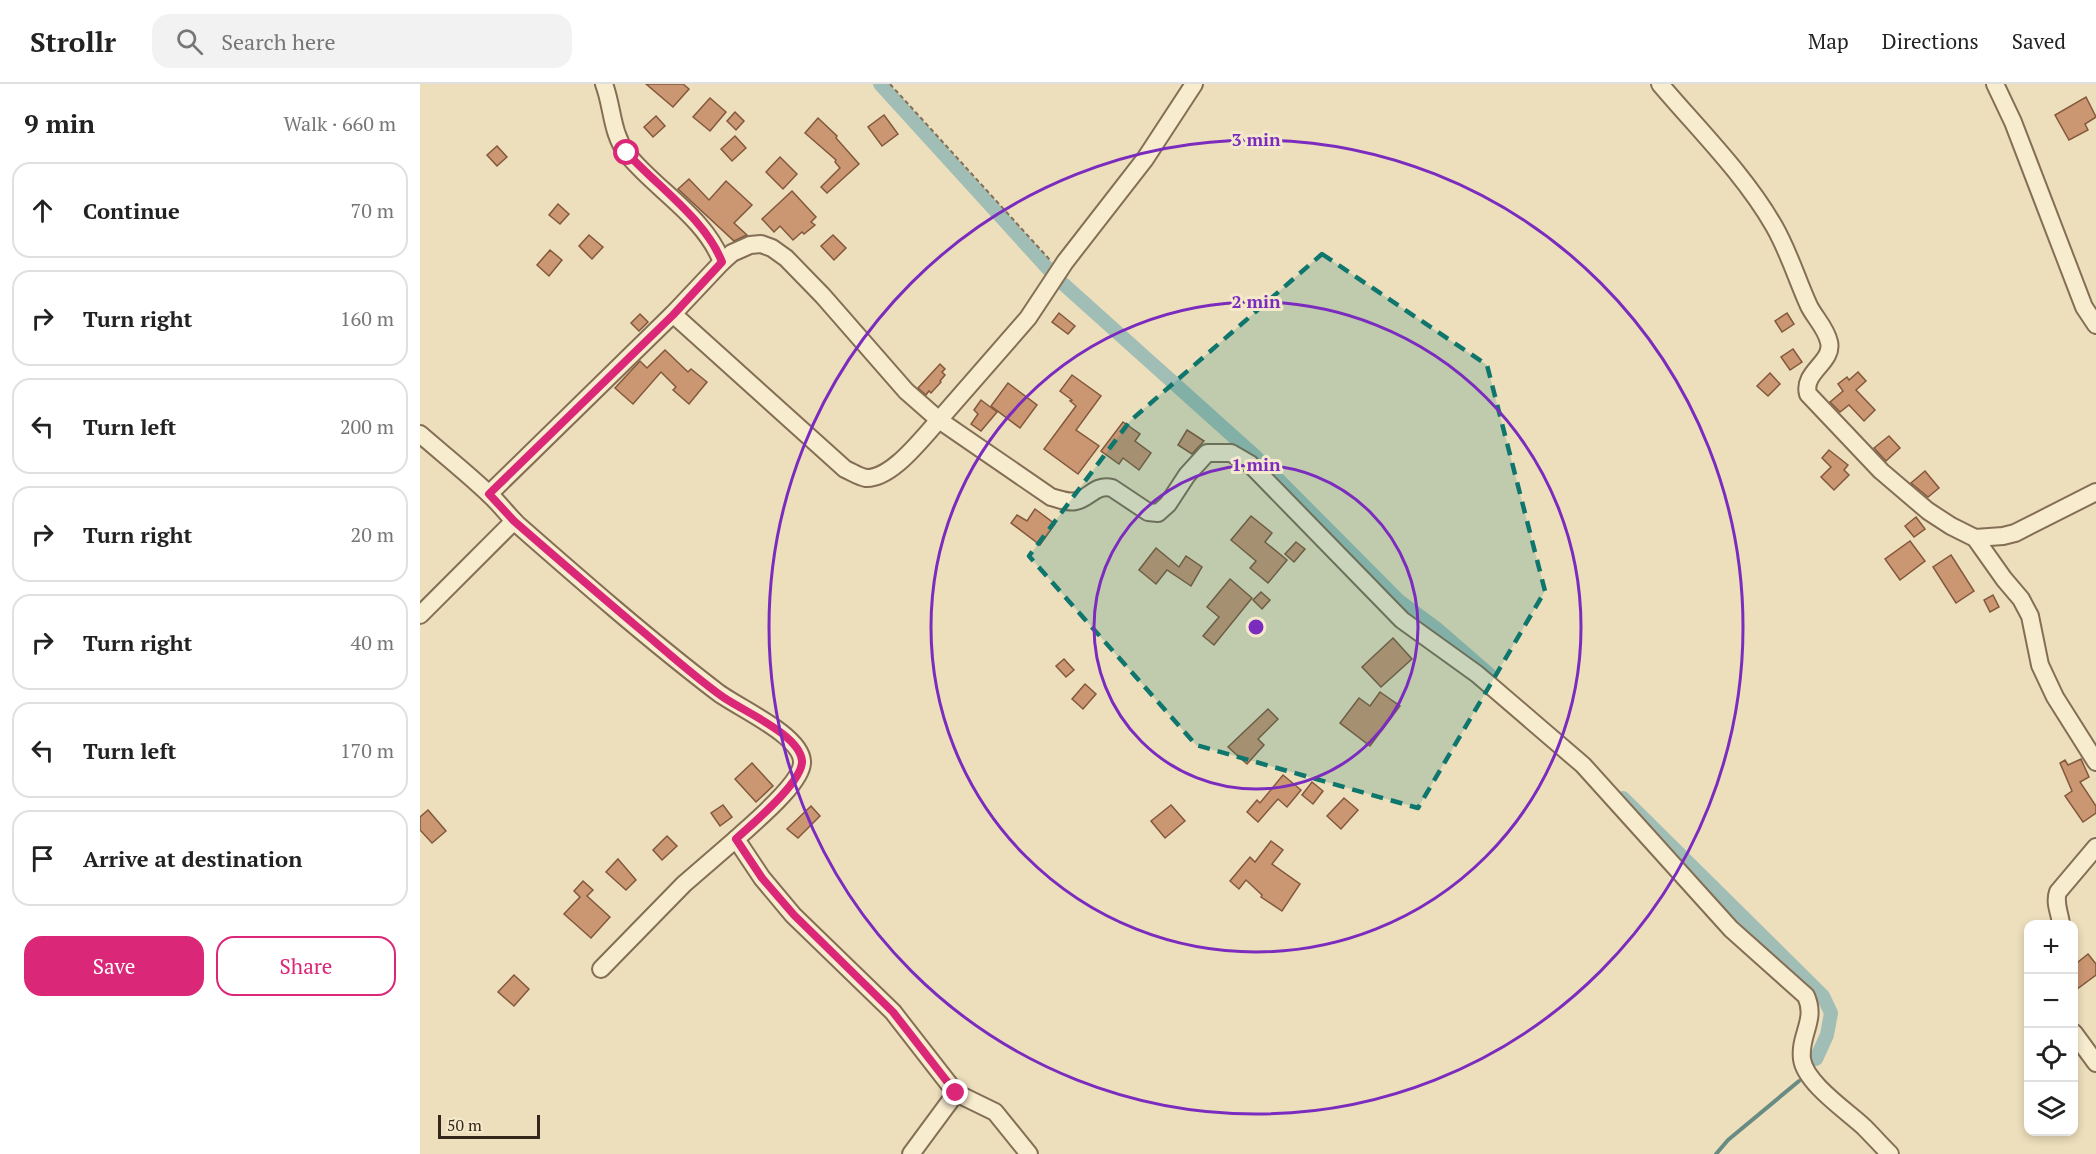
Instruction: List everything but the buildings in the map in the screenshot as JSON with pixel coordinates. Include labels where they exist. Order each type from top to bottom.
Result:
[{"type":"street","points":[[604,84],[610,99],[616,136],[627,153],[697,222],[716,246],[722,262]]},
{"type":"street","points":[[673,315],[845,469],[863,478],[875,478],[904,457],[1028,318],[1059,270],[1145,159],[1194,84]]},
{"type":"street","points":[[1660,84],[1751,190],[1775,227],[1810,308],[1826,332],[1830,344],[1829,352],[1809,378],[1806,387],[1808,394],[1881,471],[1928,511],[1975,538],[2021,599],[2030,616],[2040,665],[2055,697],[2096,762]]},
{"type":"street","points":[[1995,84],[2013,122],[2084,307],[2096,325]]},
{"type":"street","points":[[489,494],[673,315],[722,262],[732,253],[750,245],[760,244],[772,248],[786,258],[823,296],[906,391],[939,420],[1051,497],[1068,502],[1082,498],[1094,489],[1107,487],[1148,512],[1158,513],[1207,453],[1220,451],[1231,453],[1250,464],[1402,620],[1477,674],[1583,765],[1731,929],[1806,996],[1811,1006],[1811,1017],[1803,1047],[1802,1061],[1808,1073],[1821,1090],[1890,1154]]},
{"type":"street","points":[[420,434],[489,494],[514,521],[683,666],[724,698],[779,729],[801,755],[802,763],[798,778],[736,839],[684,884],[601,969]]},
{"type":"street","points":[[1975,538],[2015,533],[2096,492]]},
{"type":"street","points":[[420,615],[514,521]]},
{"type":"street","points":[[736,839],[762,878],[794,915],[893,1012],[956,1093],[995,1112],[1029,1154]]},
{"type":"street","points":[[2060,920],[2056,905],[2058,892],[2096,847]]},
{"type":"street","points":[[2078,1040],[2096,1063]]},
{"type":"street","points":[[911,1154],[956,1093]]},
{"type":"path","points":[[890,84],[1059,270]]},
{"type":"highlighted area","points":[[1322,254],[1487,365],[1545,591],[1418,808],[1196,745],[1029,556],[1130,421]]},
{"type":"waterway","points":[[880,84],[1051,272]]},
{"type":"waterway","points":[[1060,281],[1255,456],[1399,601],[1437,629],[1490,675]]},
{"type":"waterway","points":[[1623,798],[1823,996],[1831,1013],[1827,1035],[1816,1059]]},
{"type":"waterway","points":[[1716,1154],[1728,1140],[1799,1081]]},
{"type":"route","points":[[627,153],[697,222],[716,246],[722,262],[673,315],[489,494],[514,521],[569,570],[683,666],[724,698],[779,729],[795,747],[801,755],[802,763],[798,778],[736,839],[762,878],[794,915],[893,1012],[956,1093]]}]
